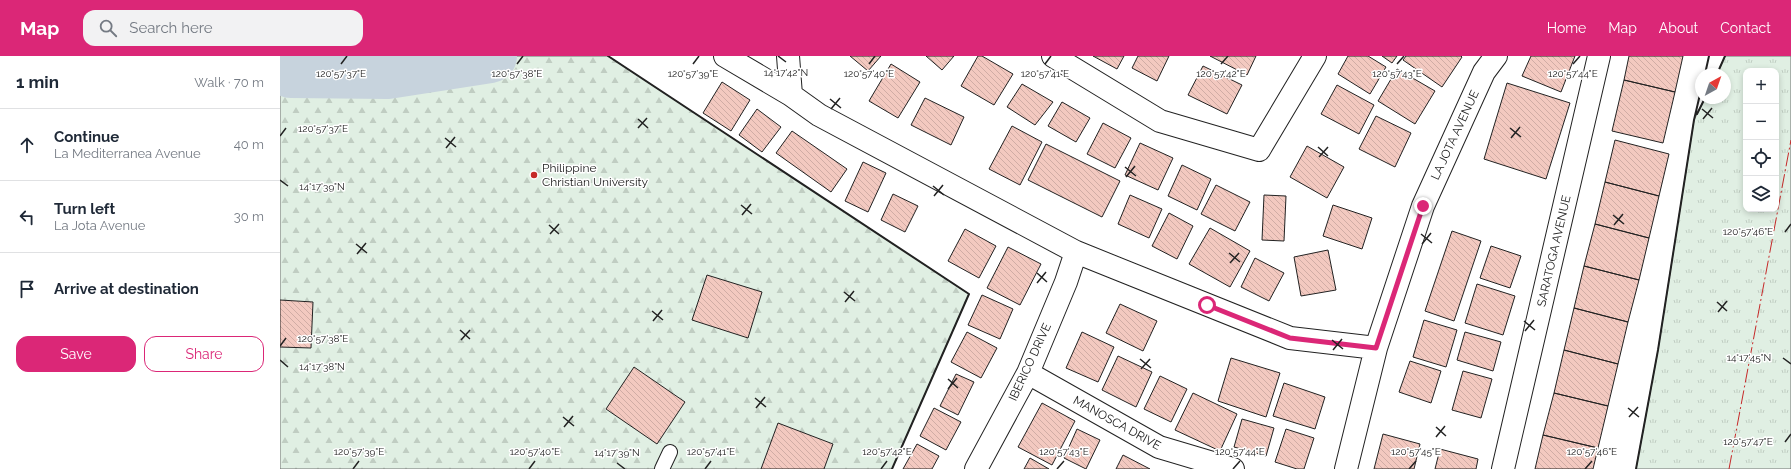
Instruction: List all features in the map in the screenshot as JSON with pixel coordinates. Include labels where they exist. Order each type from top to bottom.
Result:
[{"type":"street","points":[[725,56],[791,95],[819,115],[1076,252],[1290,338],[1376,348]]},
{"type":"street","points":[[788,56],[791,95]]},
{"type":"street","points":[[1053,56],[1160,121],[1259,150],[1314,56]]},
{"type":"street","name":"LA JOTA AVENUE","points":[[1346,469],[1376,348],[1423,206],[1484,72],[1496,56]]},
{"type":"street","name":"SARATOGA AVENUE","points":[[1503,469],[1599,56]]},
{"type":"street","name":"IBERICO DRIVE","points":[[976,469],[1028,373],[1066,282],[1076,252]]},
{"type":"street","name":"MANOSCA DRIVE","points":[[1028,373],[1159,447],[1206,465],[1233,469]]},
{"type":"lane","points":[[662,469],[670,452]]},
{"type":"green space","name":"Philippine Christian University","points":[[280,56],[608,56],[969,294],[892,469],[280,469]]},
{"type":"green space","points":[[1725,56],[1791,56],[1791,469],[1636,469],[1658,350],[1694,120],[1702,104],[1731,104],[1731,68],[1720,68]]},
{"type":"building","points":[[850,56],[881,56],[868,71]]},
{"type":"building","points":[[926,56],[954,56],[942,70]]},
{"type":"building","points":[[978,56],[982,56],[1013,74],[994,105],[961,86]]},
{"type":"building","points":[[1093,56],[1124,56],[1117,69]]},
{"type":"building","points":[[1138,56],[1169,56],[1157,81],[1132,68]]},
{"type":"building","points":[[1210,56],[1256,56],[1247,75]]},
{"type":"building","points":[[1348,56],[1368,56],[1386,67],[1370,94],[1338,74]]},
{"type":"building","points":[[1382,56],[1397,56],[1392,63]]},
{"type":"building","points":[[1406,56],[1462,57],[1442,87],[1403,60]]},
{"type":"building","points":[[1531,56],[1575,56],[1561,92],[1522,76]]},
{"type":"building","points":[[1629,56],[1683,56],[1675,92],[1624,80]]},
{"type":"building","points":[[891,64],[920,82],[898,118],[869,101]]},
{"type":"building","points":[[1203,66],[1242,85],[1227,114],[1188,95]]},
{"type":"building","points":[[1397,69],[1435,91],[1415,124],[1378,101]]},
{"type":"building","points":[[1624,80],[1675,92],[1663,143],[1612,131]]},
{"type":"building","points":[[722,82],[750,100],[731,131],[703,113]]},
{"type":"building","points":[[1507,83],[1570,103],[1546,179],[1484,159]]},
{"type":"building","points":[[1022,84],[1053,102],[1035,125],[1007,107]]},
{"type":"building","points":[[1337,85],[1374,105],[1359,134],[1321,114]]},
{"type":"building","points":[[925,98],[964,117],[951,145],[911,125]]},
{"type":"building","points":[[1062,102],[1090,118],[1076,142],[1048,126]]},
{"type":"building","points":[[757,109],[781,127],[762,152],[739,135]]},
{"type":"building","points":[[1376,116],[1411,133],[1395,167],[1359,149]]},
{"type":"building","points":[[1103,123],[1131,138],[1115,168],[1087,154]]},
{"type":"building","points":[[1012,126],[1042,142],[1020,185],[989,169]]},
{"type":"building","points":[[792,131],[847,169],[831,192],[776,153]]},
{"type":"building","points":[[1615,140],[1669,154],[1659,196],[1605,182]]},
{"type":"building","points":[[1140,143],[1173,158],[1158,190],[1125,175]]},
{"type":"building","points":[[1046,144],[1120,181],[1102,217],[1028,180]]},
{"type":"building","points":[[1307,146],[1344,167],[1327,198],[1290,177]]},
{"type":"building","points":[[863,162],[886,173],[868,212],[845,201]]},
{"type":"building","points":[[1182,165],[1211,179],[1197,210],[1168,196]]},
{"type":"building","points":[[1605,182],[1659,196],[1649,238],[1595,224]]},
{"type":"building","points":[[1216,185],[1250,202],[1235,231],[1201,214]]},
{"type":"building","points":[[893,194],[918,206],[905,232],[881,220]]},
{"type":"building","points":[[1130,195],[1162,209],[1149,238],[1118,224]]},
{"type":"building","points":[[1264,195],[1286,196],[1284,241],[1262,240]]},
{"type":"building","points":[[1333,205],[1372,218],[1362,249],[1323,236]]},
{"type":"building","points":[[1169,213],[1193,226],[1177,259],[1152,246]]},
{"type":"building","points":[[1595,224],[1649,238],[1639,280],[1584,266]]},
{"type":"building","points":[[1210,228],[1250,251],[1230,287],[1189,264]]},
{"type":"building","points":[[965,229],[996,246],[979,278],[948,261]]},
{"type":"building","points":[[1452,231],[1481,241],[1454,321],[1425,311]]},
{"type":"building","points":[[1491,246],[1521,256],[1510,288],[1480,278]]},
{"type":"building","points":[[1008,247],[1041,264],[1020,305],[987,288]]},
{"type":"building","points":[[1328,250],[1336,290],[1301,296],[1294,257]]},
{"type":"building","points":[[1255,258],[1284,273],[1269,301],[1241,287]]},
{"type":"building","points":[[1584,266],[1639,280],[1628,322],[1574,308]]},
{"type":"building","points":[[707,275],[762,292],[748,338],[692,320]]},
{"type":"building","points":[[1477,284],[1515,296],[1503,335],[1465,323]]},
{"type":"building","points":[[982,295],[1013,309],[1000,339],[968,325]]},
{"type":"building","points":[[280,300],[313,302],[311,348],[280,347]]},
{"type":"building","points":[[1120,304],[1157,321],[1143,351],[1106,333]]},
{"type":"building","points":[[1574,308],[1628,322],[1618,364],[1564,350]]},
{"type":"building","points":[[1424,320],[1457,330],[1446,367],[1413,357]]},
{"type":"building","points":[[967,332],[997,348],[981,378],[951,362]]},
{"type":"building","points":[[1082,332],[1114,347],[1098,382],[1066,368]]},
{"type":"building","points":[[1465,332],[1501,342],[1493,371],[1457,360]]},
{"type":"building","points":[[1564,350],[1618,364],[1608,406],[1554,393]]},
{"type":"building","points":[[1118,356],[1152,372],[1136,407],[1102,390]]},
{"type":"building","points":[[1231,358],[1280,373],[1266,417],[1218,401]]},
{"type":"building","points":[[1410,361],[1441,371],[1431,403],[1399,392]]},
{"type":"building","points":[[634,367],[685,402],[657,444],[606,409]]},
{"type":"building","points":[[1463,371],[1492,379],[1481,418],[1452,410]]},
{"type":"building","points":[[956,374],[974,382],[958,415],[940,406]]},
{"type":"building","points":[[1160,376],[1187,389],[1171,422],[1144,409]]},
{"type":"building","points":[[1284,383],[1325,397],[1315,429],[1273,416]]},
{"type":"building","points":[[1193,393],[1237,414],[1220,451],[1175,430]]},
{"type":"building","points":[[1554,393],[1608,406],[1598,448],[1543,435]]},
{"type":"building","points":[[1042,403],[1075,421],[1052,465],[1018,447]]},
{"type":"building","points":[[934,408],[961,422],[946,450],[920,436]]},
{"type":"building","points":[[1242,419],[1274,428],[1266,456],[1234,447]]},
{"type":"building","points":[[778,423],[833,444],[824,469],[761,469]]},
{"type":"building","points":[[1077,429],[1100,440],[1086,469],[1064,458]]},
{"type":"building","points":[[1286,429],[1314,438],[1304,469],[1297,469],[1275,462]]},
{"type":"building","points":[[1383,434],[1420,444],[1414,469],[1374,469]]},
{"type":"building","points":[[1543,435],[1598,448],[1593,469],[1535,469]]},
{"type":"building","points":[[917,444],[939,456],[932,469],[903,469]]},
{"type":"building","points":[[1440,449],[1478,459],[1476,469],[1435,469]]},
{"type":"building","points":[[1123,455],[1150,469],[1116,469]]},
{"type":"building","points":[[1030,458],[1049,469],[1024,469]]},
{"type":"waterway","points":[[280,65],[291,71],[387,72],[490,56]]},
{"type":"wall","points":[[608,56],[969,294],[892,469]]},
{"type":"wall","points":[[1706,68],[1709,56]]},
{"type":"wall","points":[[1720,68],[1725,56]]},
{"type":"wall","points":[[1636,469],[1658,350],[1698,104]]},
{"type":"wall","points":[[1697,114],[1702,104]]},
{"type":"power","points":[[1729,469],[1791,140]]},
{"type":"place","name":"Philippine Christian University","points":[[534,175]]},
{"type":"route","points":[[1207,305],[1290,338],[1376,348],[1423,206]]}]
